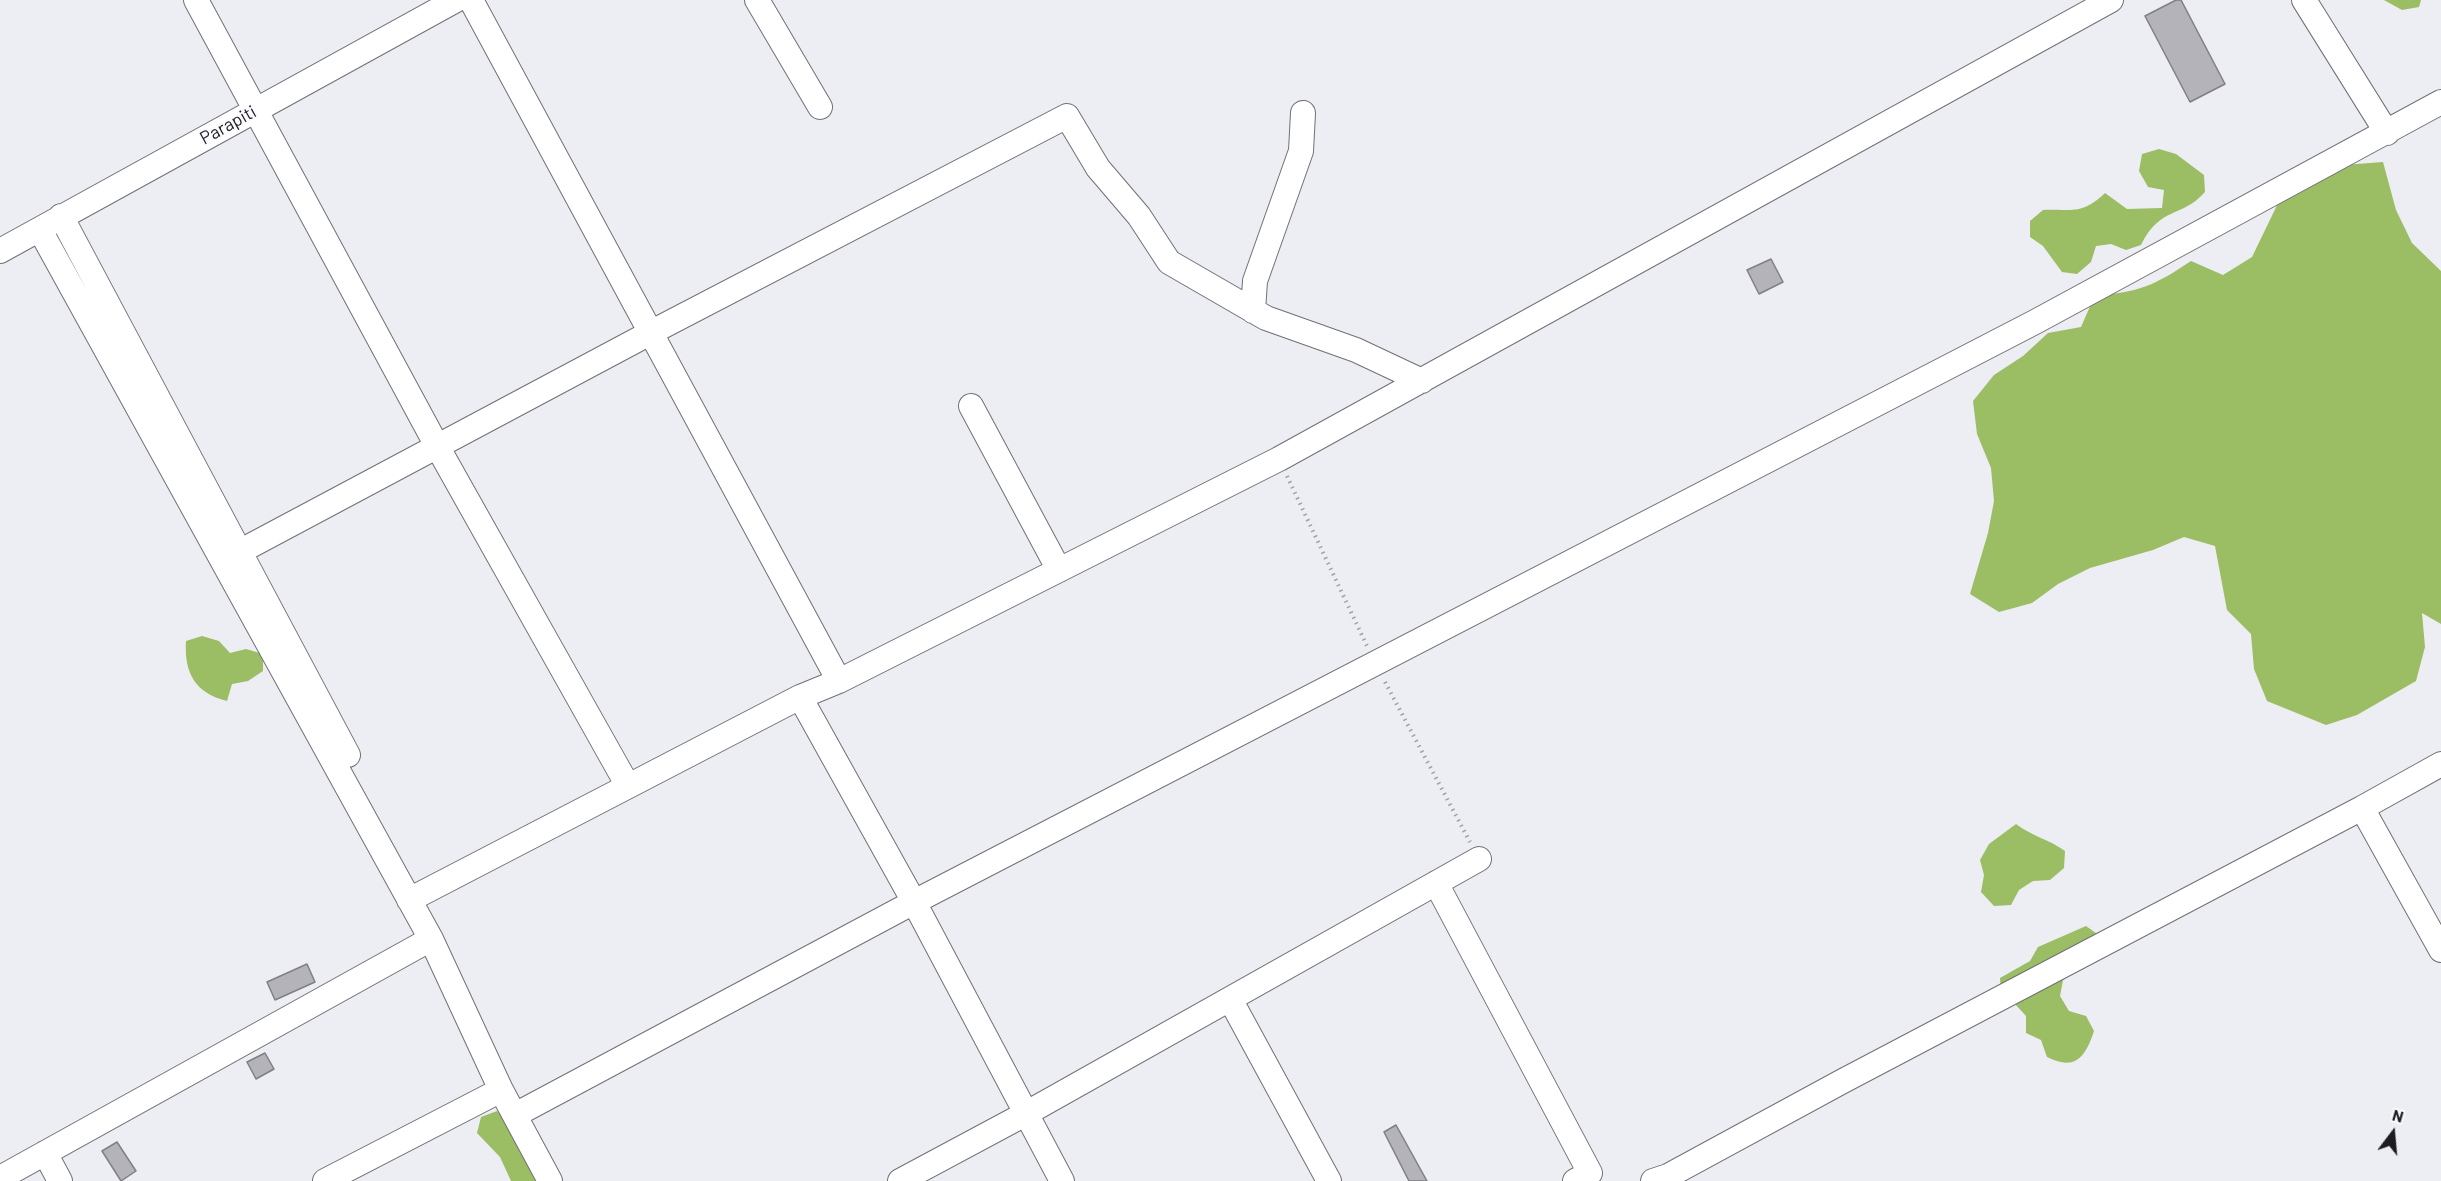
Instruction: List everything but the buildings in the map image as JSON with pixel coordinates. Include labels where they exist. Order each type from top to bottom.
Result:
[{"type":"street","points":[[196,0],[437,446],[628,786]]},
{"type":"street","points":[[757,0],[820,107]]},
{"type":"street","points":[[416,897],[800,697],[839,681],[1279,459],[2111,0]]},
{"type":"street","points":[[2304,0],[2386,134]]},
{"type":"street","points":[[455,1],[650,333],[839,681]]},
{"type":"street","name":"Parapiti","points":[[0,251],[455,1]]},
{"type":"street","points":[[514,1115],[914,902],[2036,322],[2386,134],[2441,102]]},
{"type":"street","points":[[1253,310],[1254,281],[1301,151],[1303,113]]},
{"type":"street","points":[[239,552],[650,333],[1067,117],[1098,168],[1139,216],[1169,262],[1266,318],[1356,350],[1422,381]]},
{"type":"street","points":[[61,216],[239,552],[416,897],[430,939],[501,1090],[550,1181]]},
{"type":"street","points":[[40,230],[416,897]]},
{"type":"street","points":[[972,406],[1059,570]]},
{"type":"street","points":[[800,697],[914,902],[1062,1181]]},
{"type":"street","points":[[1653,1181],[1668,1176],[2441,764]]},
{"type":"street","points":[[2362,808],[2441,950]]},
{"type":"street","points":[[900,1181],[1027,1113],[1479,859]]},
{"type":"street","points":[[1436,884],[1588,1178]]},
{"type":"street","points":[[0,1178],[430,939]]},
{"type":"street","points":[[1230,999],[1329,1181]]},
{"type":"street","points":[[325,1181],[501,1090]]},
{"type":"street","points":[[45,1153],[60,1181]]},
{"type":"green space","points":[[2384,0],[2421,0],[2419,7],[2402,10]]},
{"type":"green space","points":[[2159,149],[2176,154],[2204,175],[2205,192],[2188,206],[2156,224],[2141,245],[2126,250],[2111,244],[2096,246],[2091,262],[2077,274],[2062,272],[2043,246],[2030,237],[2030,221],[2043,210],[2083,208],[2105,193],[2127,209],[2162,208],[2164,190],[2148,187],[2139,171],[2142,154]]},
{"type":"green space","points":[[2383,162],[2396,210],[2412,243],[2441,271],[2441,624],[2422,613],[2425,647],[2416,681],[2357,715],[2326,725],[2267,701],[2254,669],[2251,634],[2227,610],[2215,546],[2184,537],[2153,550],[2090,568],[2058,584],[2032,603],[1999,612],[1970,594],[1988,533],[1994,501],[1991,468],[1977,434],[1973,401],[1994,375],[2023,356],[2048,333],[2081,327],[2095,295],[2135,290],[2156,282],[2191,261],[2223,275],[2252,257],[2281,197],[2344,165]]},
{"type":"green space","points":[[202,636],[219,641],[230,653],[246,649],[263,654],[263,671],[248,681],[232,684],[227,701],[207,693],[194,680],[187,663],[186,652],[186,641]]},
{"type":"green space","points":[[2016,824],[2065,851],[2064,868],[2050,880],[2033,881],[2019,890],[2011,905],[1994,906],[1981,892],[1984,875],[1980,860],[1989,844]]},
{"type":"green space","points":[[2086,926],[2100,936],[2072,973],[2063,980],[2060,996],[2069,1011],[2086,1016],[2094,1031],[2083,1055],[2072,1062],[2065,1063],[2047,1057],[2041,1040],[2026,1033],[2026,1016],[2015,1004],[2001,996],[2000,978],[2030,961],[2038,947]]},
{"type":"green space","points":[[497,1111],[509,1124],[536,1181],[511,1181],[500,1157],[477,1133],[481,1117]]}]
